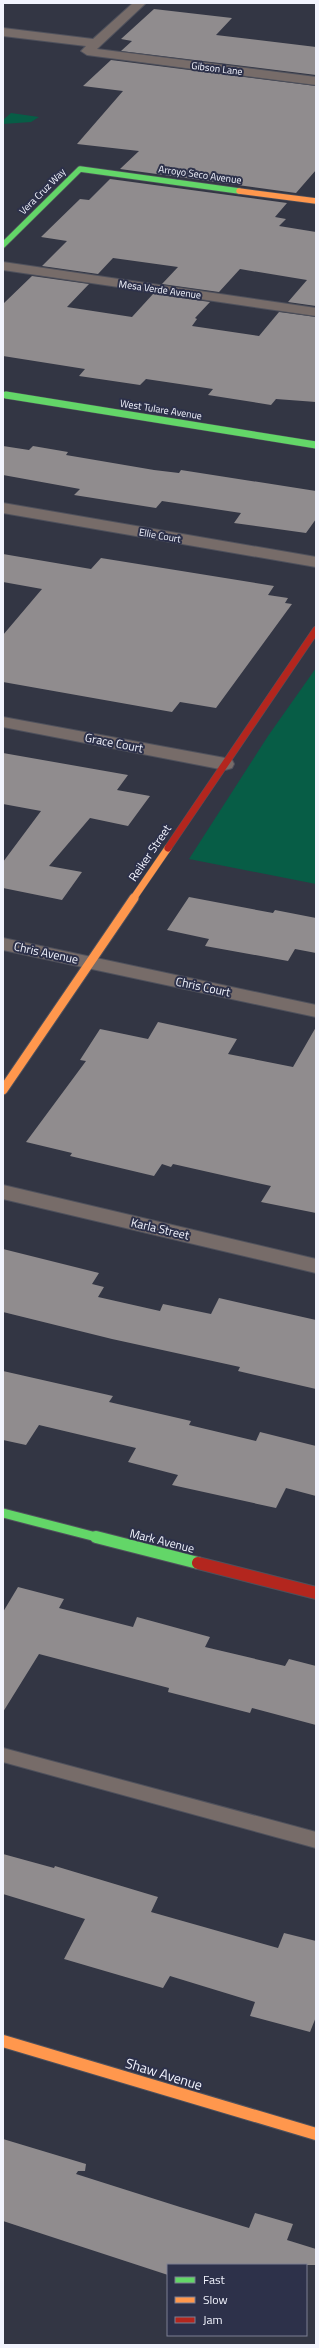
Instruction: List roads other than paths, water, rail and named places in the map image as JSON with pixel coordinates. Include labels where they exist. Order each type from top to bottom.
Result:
[{"type":"street","points":[[3,32],[96,44],[140,3]]},
{"type":"street","name":"Gibson Lane","points":[[96,44],[87,51],[316,81]]},
{"type":"street","name":"Arroyo Seco Avenue","points":[[80,169],[316,202]]},
{"type":"street","name":"Vera Cruz Way","points":[[3,245],[80,169]]},
{"type":"street","name":"Mesa Verde Avenue","points":[[3,266],[316,312]]},
{"type":"street","name":"West Tulare Avenue","points":[[3,395],[316,445]]},
{"type":"street","name":"Ellie Court","points":[[3,508],[316,562]]},
{"type":"street","name":"Reiker Street","points":[[3,1090],[316,630]]},
{"type":"street","name":"Grace Court","points":[[3,722],[225,764]]},
{"type":"street","name":"Chris Avenue","points":[[3,944],[90,962]]},
{"type":"street","name":"Chris Court","points":[[90,962],[316,1011]]},
{"type":"street","name":"Karla Street","points":[[3,1192],[316,1266]]},
{"type":"street","name":"Mark Avenue","points":[[3,1514],[316,1593]]},
{"type":"street","name":"Shaw Avenue","points":[[3,2041],[316,2134]]},
{"type":"lane","points":[[3,1755],[316,1840]]}]
